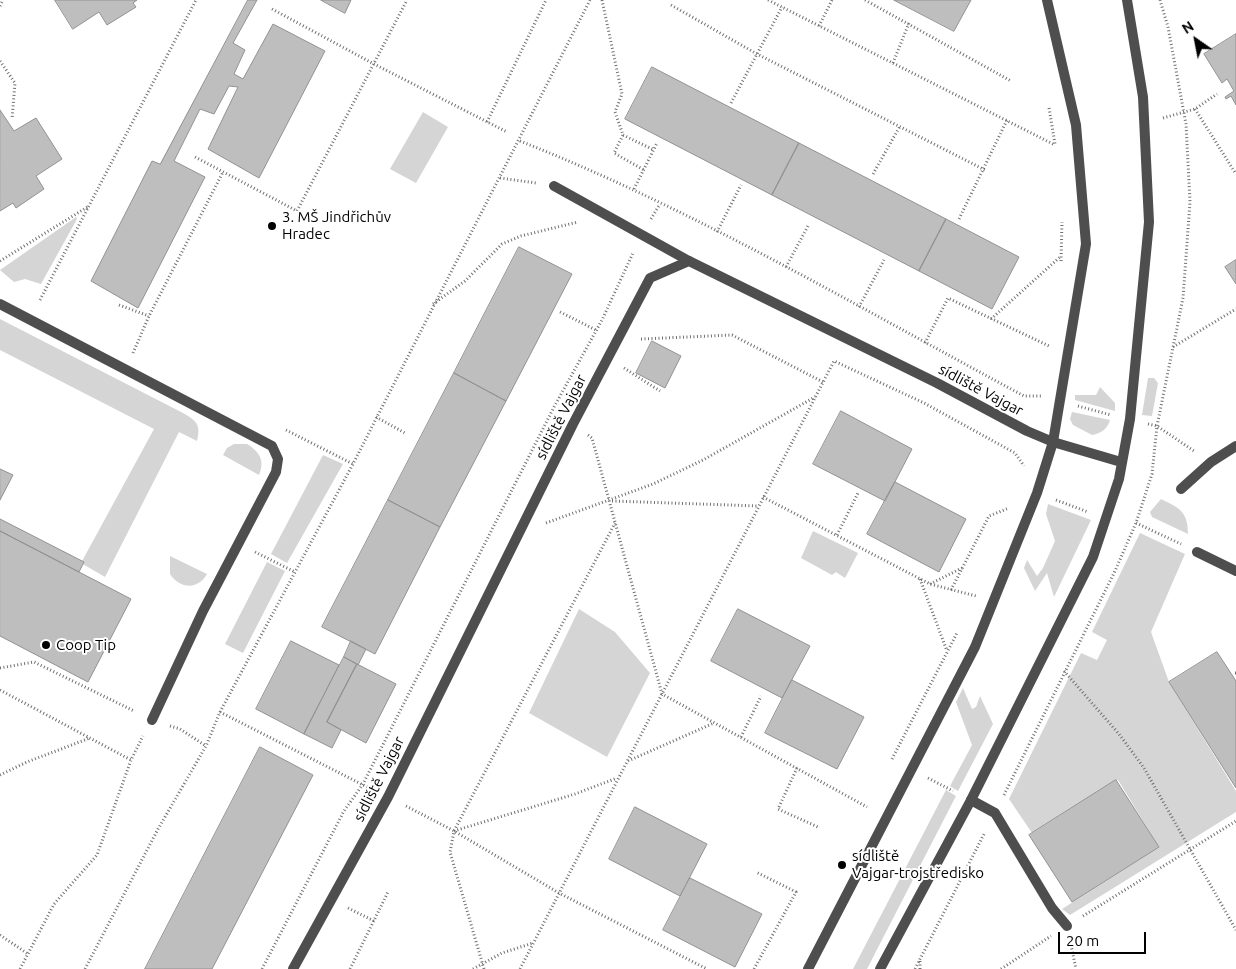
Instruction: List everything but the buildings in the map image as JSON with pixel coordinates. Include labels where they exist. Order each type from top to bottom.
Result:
[{"type":"street","points":[[808,969],[975,646],[1037,493],[1053,442],[1062,399],[1086,244],[1076,125],[1047,0]]},
{"type":"street","points":[[880,969],[971,800],[1093,557],[1119,479],[1120,462],[1130,419],[1149,222],[1143,97],[1127,0]]},
{"type":"street","points":[[554,186],[689,262]]},
{"type":"street","name":"sídliště Vajgar","points":[[293,969],[388,797],[573,424],[650,278],[689,262],[937,383],[1027,431],[1053,442],[1120,462]]},
{"type":"street","points":[[0,304],[272,446],[278,459],[276,472],[203,611],[152,720]]},
{"type":"street","points":[[1181,489],[1211,462],[1236,446]]},
{"type":"street","points":[[1197,552],[1236,571]]},
{"type":"street","points":[[971,800],[995,813],[1052,908],[1067,926]]},
{"type":"path","points":[[0,6],[3,0]]},
{"type":"path","points":[[40,300],[196,0]]},
{"type":"path","points":[[195,157],[297,211],[407,0]]},
{"type":"path","points":[[487,122],[546,0]]},
{"type":"path","points":[[85,969],[158,830],[206,746],[220,712],[376,417],[432,304],[520,141],[590,0]]},
{"type":"path","points":[[602,0],[622,94],[615,112],[623,135],[654,150]]},
{"type":"path","points":[[768,0],[1079,156]]},
{"type":"path","points":[[819,26],[832,0]]},
{"type":"path","points":[[865,0],[910,23],[1011,81]]},
{"type":"path","points":[[915,969],[962,881],[1064,670],[1115,571],[1136,524],[1152,474],[1157,426],[1183,298],[1190,202],[1184,114],[1168,28],[1160,0]]},
{"type":"path","points":[[671,5],[757,54],[985,170]]},
{"type":"path","points":[[731,103],[782,7]]},
{"type":"path","points":[[272,9],[507,132]]},
{"type":"path","points":[[893,63],[910,23]]},
{"type":"path","points":[[0,61],[15,83],[12,119]]},
{"type":"path","points":[[1184,114],[1195,109],[1216,94]]},
{"type":"path","points":[[1049,105],[1056,154]]},
{"type":"path","points":[[1195,109],[1236,174]]},
{"type":"path","points":[[959,219],[985,170],[1007,120]]},
{"type":"path","points":[[873,174],[900,126]]},
{"type":"path","points":[[623,135],[614,153],[644,170]]},
{"type":"path","points":[[520,141],[634,189],[786,267],[1024,396],[1045,396],[1062,399],[1089,410],[1157,426],[1211,462]]},
{"type":"path","points":[[634,189],[658,142]]},
{"type":"path","points":[[135,350],[149,316],[223,172]]},
{"type":"path","points":[[500,178],[554,186]]},
{"type":"path","points":[[717,232],[741,185]]},
{"type":"path","points":[[0,261],[89,206]]},
{"type":"path","points":[[991,319],[1061,256],[1062,214]]},
{"type":"path","points":[[432,304],[465,281],[502,244],[521,236],[603,215]]},
{"type":"path","points":[[786,267],[809,224]]},
{"type":"path","points":[[262,969],[344,811],[363,784],[550,415],[596,330],[641,236]]},
{"type":"path","points":[[859,307],[884,260]]},
{"type":"path","points":[[925,343],[948,298],[1054,349]]},
{"type":"path","points":[[120,305],[149,316]]},
{"type":"path","points":[[1172,347],[1236,309]]},
{"type":"path","points":[[560,312],[596,330]]},
{"type":"path","points":[[635,346],[639,339],[732,335],[823,382]]},
{"type":"path","points":[[626,360],[622,367],[660,391]]},
{"type":"path","points":[[520,969],[834,361],[924,403],[1015,453]]},
{"type":"path","points":[[520,533],[653,484],[703,460],[816,396]]},
{"type":"path","points":[[376,417],[405,433]]},
{"type":"path","points":[[573,424],[592,438],[662,694],[867,807]]},
{"type":"path","points":[[837,535],[858,493]]},
{"type":"path","points":[[1037,493],[1133,530]]},
{"type":"path","points":[[763,496],[930,584],[976,597]]},
{"type":"path","points":[[609,501],[759,506]]},
{"type":"path","points":[[950,590],[968,552],[989,516],[1014,506]]},
{"type":"path","points":[[484,969],[450,852],[454,831],[615,523]]},
{"type":"path","points":[[1136,524],[1197,552]]},
{"type":"path","points":[[238,544],[295,572]]},
{"type":"path","points":[[930,584],[962,568]]},
{"type":"path","points":[[920,579],[948,651]]},
{"type":"path","points":[[0,668],[34,662],[152,720],[180,729],[206,746]]},
{"type":"path","points":[[1064,670],[1119,734],[1144,768],[1236,930]]},
{"type":"path","points":[[0,690],[131,760]]},
{"type":"path","points":[[741,737],[761,696]]},
{"type":"path","points":[[220,712],[363,784]]},
{"type":"path","points":[[20,969],[54,904],[97,855],[131,760],[152,720]]},
{"type":"path","points":[[627,761],[714,722]]},
{"type":"path","points":[[0,775],[27,762],[91,738]]},
{"type":"path","points":[[797,768],[778,809],[818,827]]},
{"type":"path","points":[[912,770],[971,800]]},
{"type":"path","points":[[454,831],[575,794],[618,778]]},
{"type":"path","points":[[409,807],[454,831],[559,893],[707,969]]},
{"type":"path","points":[[1001,969],[1236,822]]},
{"type":"path","points":[[754,969],[796,892],[756,872]]},
{"type":"path","points":[[350,969],[388,892]]},
{"type":"path","points":[[332,900],[374,920]]},
{"type":"path","points":[[0,935],[28,954]]},
{"type":"path","points":[[473,969],[502,953],[533,943]]},
{"type":"path","points":[[920,960],[920,969]]},
{"type":"path","points":[[1076,969],[1076,964],[1080,969]]},
{"type":"shaded area","points":[[423,112],[448,127],[416,183],[390,169]]},
{"type":"shaded area","points":[[76,217],[77,219],[41,284],[25,279],[14,282],[0,270]]},
{"type":"shaded area","points":[[0,319],[183,413],[192,418],[197,424],[197,441],[179,432],[105,577],[81,563],[154,429],[0,350]]},
{"type":"shaded area","points":[[1148,378],[1154,378],[1158,383],[1152,416],[1142,415]]},
{"type":"shaded area","points":[[1100,387],[1115,403],[1115,411],[1075,400],[1075,395],[1096,395]]},
{"type":"shaded area","points":[[1072,412],[1110,420],[1103,430],[1092,435],[1073,425],[1070,419]]},
{"type":"shaded area","points":[[234,444],[247,444],[255,450],[261,461],[259,475],[223,455],[227,448]]},
{"type":"shaded area","points":[[323,455],[343,464],[287,563],[271,554]]},
{"type":"shaded area","points":[[1161,499],[1182,512],[1188,527],[1188,534],[1152,517],[1150,512]]},
{"type":"shaded area","points":[[1048,504],[1091,520],[1054,597],[1047,573],[1035,591],[1024,568],[1027,560],[1037,576],[1043,568],[1055,541],[1046,514]]},
{"type":"shaded area","points":[[813,531],[858,553],[845,578],[836,572],[832,575],[801,558]]},
{"type":"shaded area","points":[[1140,533],[1185,554],[1151,632],[1169,682],[1236,791],[1236,812],[1070,915],[1062,909],[1159,847],[1118,780],[1032,833],[1009,799],[1081,653],[1097,660],[1107,640],[1092,632]]},
{"type":"shaded area","points":[[170,556],[207,574],[199,583],[194,585],[189,586],[179,583],[170,574]]},
{"type":"shaded area","points":[[267,562],[285,571],[243,653],[225,644]]},
{"type":"shaded area","points":[[579,609],[615,632],[650,673],[607,757],[529,713]]},
{"type":"shaded area","points":[[963,688],[972,709],[976,707],[980,696],[993,724],[958,791],[950,786],[972,745],[956,702]]},
{"type":"shaded area","points":[[946,790],[956,796],[867,969],[853,969]]},
{"type":"place","name":"3. MŠ Jindřichův Hradec","points":[[272,226]]},
{"type":"place","name":"Coop Tip","points":[[46,645]]},
{"type":"place","name":"sídliště Vajgar-trojstředisko","points":[[842,865]]}]
